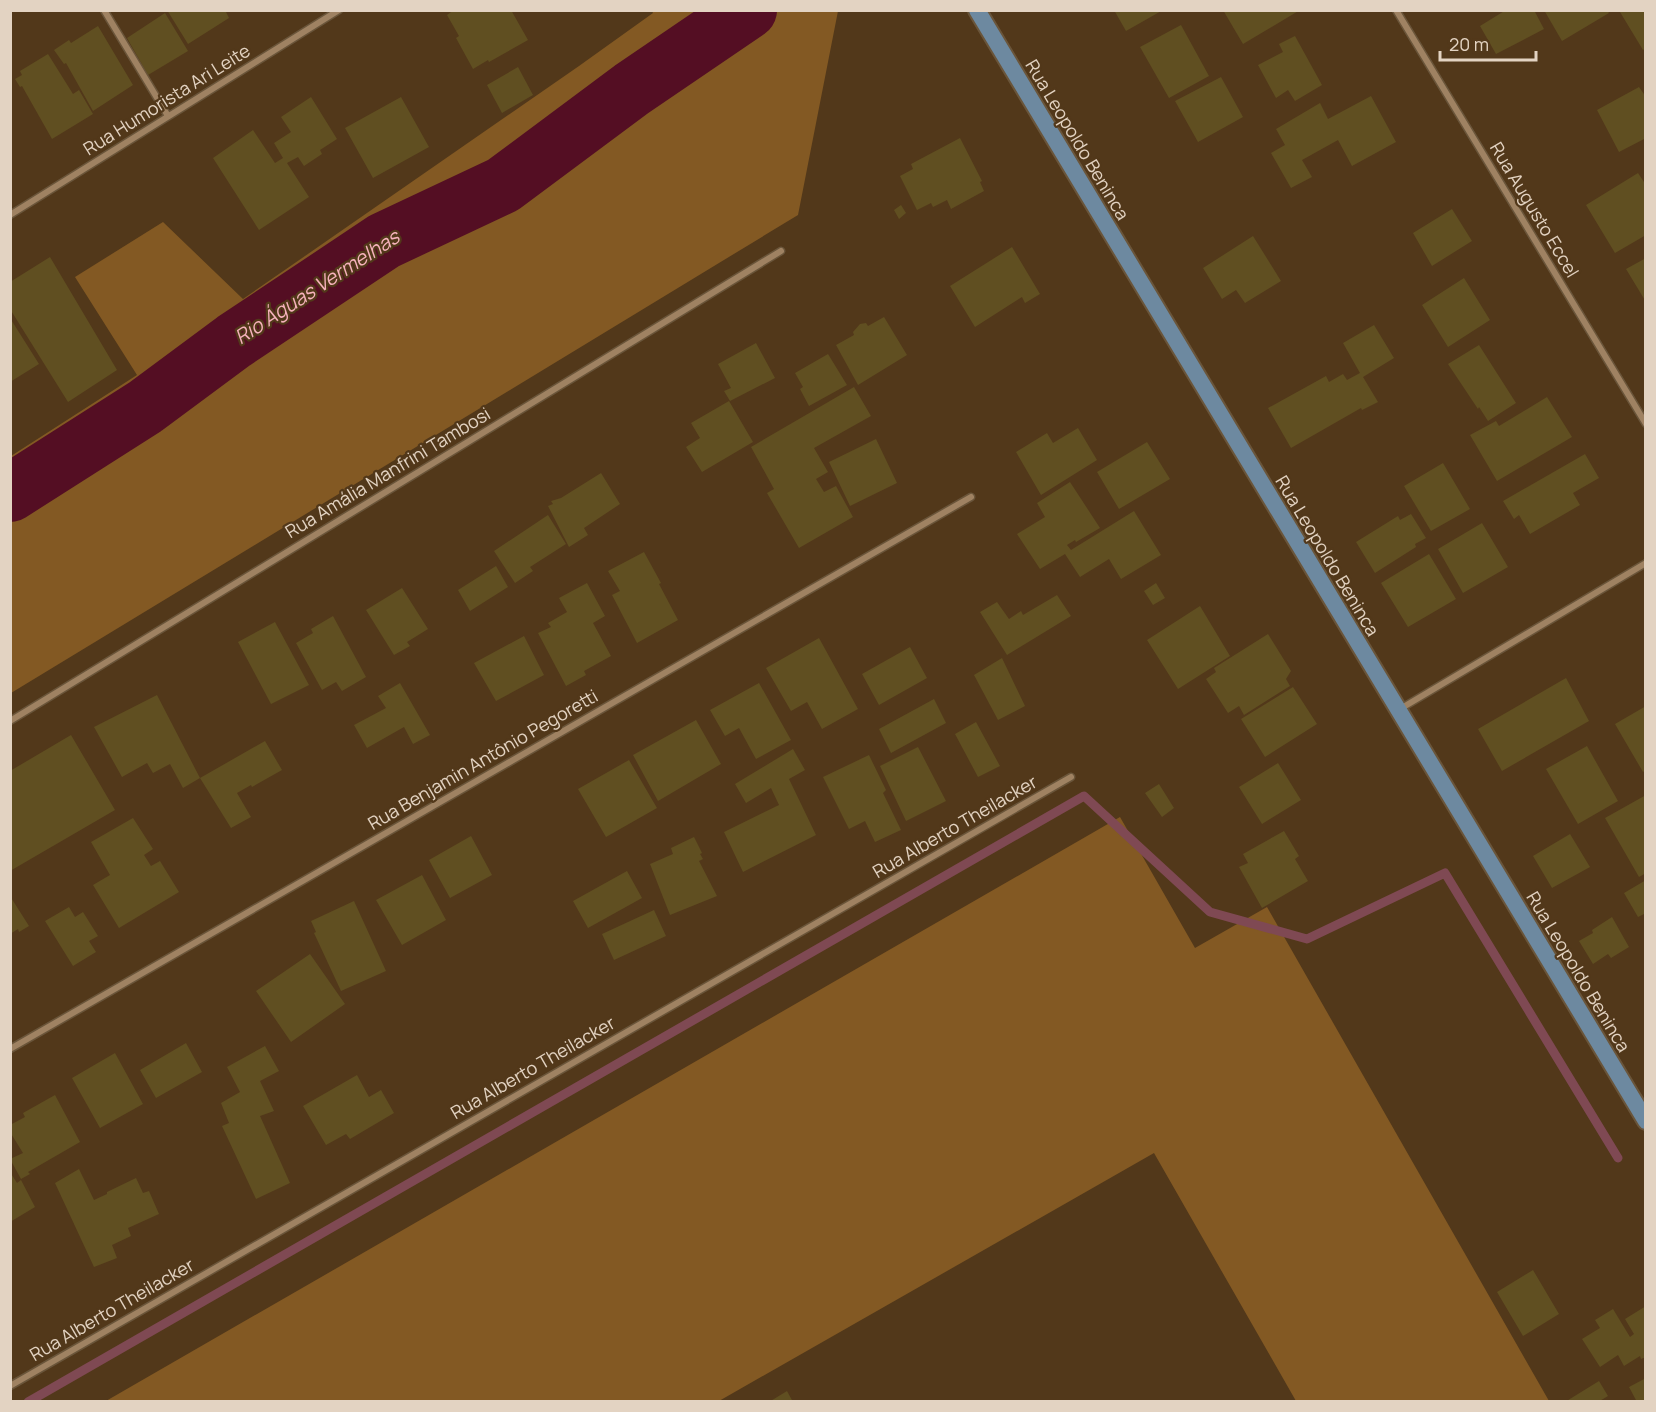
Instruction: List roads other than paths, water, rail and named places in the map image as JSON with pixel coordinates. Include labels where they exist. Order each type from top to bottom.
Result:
[{"type":"main road","name":"Rua Leopoldo Beninca","points":[[977,10],[1397,711],[1646,1121]]},
{"type":"street","points":[[104,10],[168,117]]},
{"type":"street","name":"Rua Humorista Ari Leite","points":[[10,215],[339,10]]},
{"type":"street","name":"Rua Augusto Eccel","points":[[1396,10],[1646,424]]},
{"type":"street","name":"Rua Amália Manfrini Tambosi","points":[[10,721],[781,251]]},
{"type":"street","name":"Rua Benjamin Antônio Pegoretti","points":[[10,1049],[971,497]]},
{"type":"street","points":[[1397,711],[1646,563]]},
{"type":"street","name":"Rua Alberto Theilacker","points":[[10,1386],[1071,777]]},
{"type":"waterway","name":"Rio Águas Vermelhas","points":[[10,493],[145,407],[234,341],[384,241],[503,185],[632,89],[748,10]]},
{"type":"waterway","points":[[28,1402],[1084,796],[1210,912],[1307,939],[1445,873],[1618,1158]]}]
